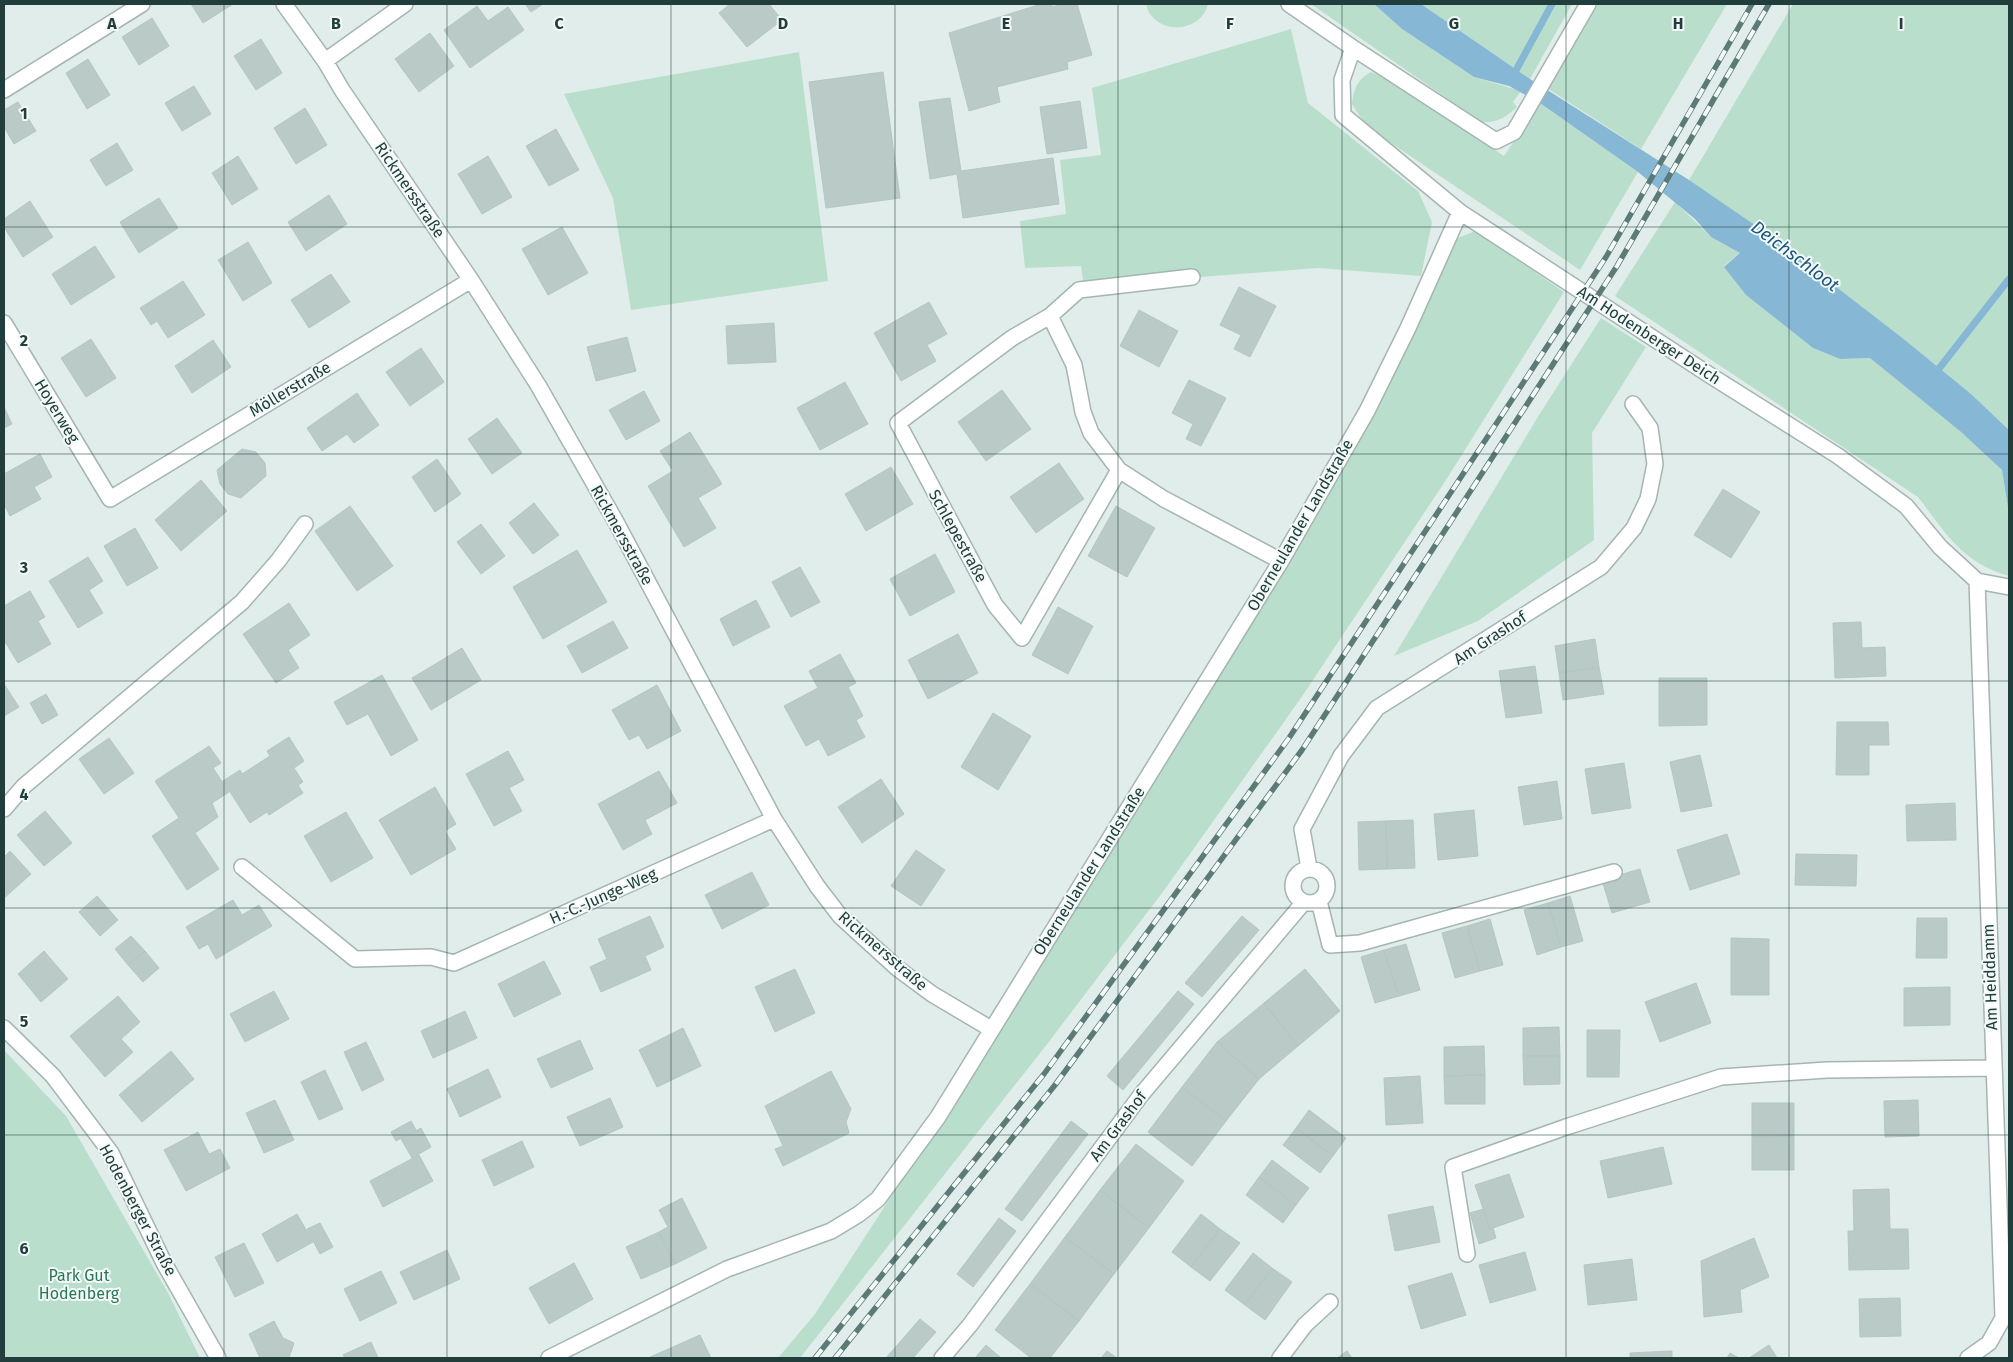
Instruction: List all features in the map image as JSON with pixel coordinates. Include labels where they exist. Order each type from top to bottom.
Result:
[{"type":"street","points":[[4,90],[142,4]]},
{"type":"street","name":"Rickmersstraße","points":[[284,4],[325,60],[342,90],[471,280],[538,385],[616,522],[774,819],[817,886],[840,916],[897,968],[932,994],[992,1029]]},
{"type":"street","points":[[325,60],[405,4]]},
{"type":"street","points":[[1289,4],[1496,141],[1514,132],[1588,4]]},
{"type":"street","name":"Am Hodenberger Deich","points":[[1353,48],[1342,80],[1343,115],[1460,212],[1708,374],[1838,456],[1906,506],[1940,547],[1977,582]]},
{"type":"street","name":"Oberneulander Landstraße","points":[[549,1358],[727,1269],[831,1231],[859,1214],[878,1199],[938,1117],[1281,561],[1371,402],[1408,328],[1460,212]]},
{"type":"street","name":"Schlepestraße","points":[[1119,470],[1022,638],[996,605],[898,423],[1012,338],[1050,316],[1079,290],[1192,277]]},
{"type":"street","name":"Möllerstraße","points":[[110,499],[471,280]]},
{"type":"street","points":[[1050,316],[1074,365],[1083,412],[1091,433],[1119,470],[1164,499],[1281,561]]},
{"type":"street","name":"Hoyerweg","points":[[4,323],[110,499]]},
{"type":"street","name":"Am Grashof","points":[[1309,868],[1302,829],[1341,756],[1377,708],[1601,567],[1634,528],[1648,499],[1655,464],[1650,428],[1632,404]]},
{"type":"street","points":[[4,809],[24,786],[242,602],[278,560],[305,524]]},
{"type":"street","points":[[1977,582],[2009,587]]},
{"type":"street","name":"Am Heiddamm","points":[[1968,1358],[1989,1343],[2003,1318],[1977,582]]},
{"type":"street","name":"H.-C.-Junge-Weg","points":[[242,867],[355,959],[431,957],[454,963],[774,819]]},
{"type":"street","points":[[1319,901],[1304,902],[1297,898],[1293,891],[1293,884],[1301,871],[1309,868],[1316,869],[1327,881],[1328,888],[1319,901],[1330,945],[1360,943],[1614,872]]},
{"type":"street","name":"Am Grashof","points":[[942,1358],[970,1325],[1141,1095],[1304,902]]},
{"type":"street","name":"Hodenberger Straße","points":[[4,1028],[53,1076],[111,1153],[164,1263],[218,1358]]},
{"type":"street","points":[[1467,1254],[1453,1167],[1566,1127],[1721,1077],[1827,1070],[1993,1068]]},
{"type":"street","points":[[1280,1358],[1305,1325],[1330,1302]]},
{"type":"green space","points":[[1146,4],[1208,4],[1203,14],[1196,21],[1187,26],[1177,27],[1167,26],[1158,21],[1150,14]]},
{"type":"green space","points":[[1311,4],[1374,4],[1402,29],[1474,77],[1521,91],[1513,102],[1517,107],[1500,119],[1492,122],[1481,122]]},
{"type":"green space","points":[[1421,4],[1572,4],[1530,79]]},
{"type":"green space","points":[[1596,4],[1727,4],[1641,149],[1547,88]]},
{"type":"green space","points":[[1793,4],[2009,4],[2009,430],[1971,394],[1689,180]]},
{"type":"green space","points":[[1291,29],[1308,103],[1418,191],[1432,222],[1421,276],[1318,268],[1084,286],[1081,266],[1025,268],[1020,221],[1066,214],[1060,160],[1101,155],[1092,88]]},
{"type":"green space","points":[[799,52],[828,281],[631,310],[613,198],[564,94]]},
{"type":"green space","points":[[1371,72],[1393,81],[1504,156],[1540,103],[1638,172],[1580,270],[1367,127],[1352,104],[1357,85],[1362,78]]},
{"type":"green space","points":[[1675,202],[1711,237],[1740,253],[1724,266],[1746,295],[1813,348],[1840,359],[1870,358],[1961,432],[2002,470],[2009,514],[2009,576],[1979,563],[1967,555],[1947,535],[1918,497],[1615,296]]},
{"type":"green space","points":[[1475,231],[1564,292],[1446,480],[1301,698],[1165,889],[1048,1043],[800,1358],[778,1358],[815,1314],[997,1033],[1289,563],[1414,330],[1458,238]]},
{"type":"green space","points":[[1601,318],[1646,347],[1592,433],[1594,540],[1478,621],[1394,656],[1539,415]]},
{"type":"green space","name":"Park Gut Hodenberg","points":[[4,1050],[66,1116],[168,1293],[200,1358],[4,1358]]},
{"type":"water","name":"Deichschloot","points":[[1374,4],[1421,4],[1530,79],[1689,180],[1765,232],[1901,337],[1971,394],[2009,430],[2009,514],[2002,470],[1961,432],[1870,358],[1840,359],[1813,348],[1746,295],[1724,267],[1740,253],[1711,237],[1695,219],[1638,172],[1540,103],[1509,86],[1474,77],[1402,29]]},
{"type":"building","points":[[191,4],[233,4],[203,23]]},
{"type":"building","points":[[525,4],[543,4],[531,12]]},
{"type":"building","points":[[730,4],[769,4],[782,20],[747,47],[719,13]]},
{"type":"building","points":[[1041,4],[1052,4],[1052,7],[1061,4],[1077,4],[1092,55],[1067,62],[1068,69],[997,87],[1000,102],[969,111],[949,33]]},
{"type":"building","points":[[477,6],[488,21],[508,7],[524,30],[470,68],[444,30]]},
{"type":"building","points":[[152,18],[169,46],[139,65],[122,37]]},
{"type":"building","points":[[430,33],[454,66],[419,92],[395,59]]},
{"type":"building","points":[[261,39],[282,73],[256,90],[234,56]]},
{"type":"building","points":[[88,59],[110,95],[87,109],[66,73]]},
{"type":"building","points":[[883,72],[900,198],[826,208],[809,82]]},
{"type":"building","points":[[194,86],[211,114],[182,131],[165,103]]},
{"type":"building","points":[[950,98],[961,171],[1053,158],[1059,204],[963,218],[957,174],[930,179],[919,102]]},
{"type":"building","points":[[1080,101],[1087,148],[1047,154],[1040,107]]},
{"type":"building","points":[[18,102],[36,131],[14,144],[4,127],[4,110]]},
{"type":"building","points":[[305,108],[327,145],[296,164],[274,128]]},
{"type":"building","points":[[556,129],[579,170],[549,186],[526,146]]},
{"type":"building","points":[[117,143],[133,170],[106,186],[90,160]]},
{"type":"building","points":[[238,156],[258,189],[232,205],[212,173]]},
{"type":"building","points":[[488,156],[512,197],[482,214],[458,174]]},
{"type":"building","points":[[329,195],[347,224],[306,251],[288,222]]},
{"type":"building","points":[[159,198],[178,228],[139,253],[120,222]]},
{"type":"building","points":[[30,201],[53,237],[23,257],[4,227],[4,219]]},
{"type":"building","points":[[562,227],[588,273],[548,295],[522,249]]},
{"type":"building","points":[[248,242],[272,283],[243,301],[218,260]]},
{"type":"building","points":[[95,246],[115,277],[71,305],[52,274]]},
{"type":"building","points":[[331,274],[350,302],[309,328],[291,300]]},
{"type":"building","points":[[183,281],[205,315],[168,338],[157,321],[151,325],[140,308]]},
{"type":"building","points":[[1239,287],[1276,306],[1250,357],[1234,349],[1241,335],[1220,325]]},
{"type":"building","points":[[929,302],[947,334],[927,345],[936,361],[901,381],[874,333]]},
{"type":"building","points":[[1139,310],[1178,331],[1159,367],[1120,346]]},
{"type":"building","points":[[774,323],[776,362],[728,364],[726,326]]},
{"type":"building","points":[[627,337],[636,371],[596,381],[587,347]]},
{"type":"building","points":[[91,339],[116,378],[86,397],[61,358]]},
{"type":"building","points":[[213,340],[231,367],[192,393],[175,366]]},
{"type":"building","points":[[421,348],[444,382],[410,406],[386,372]]},
{"type":"building","points":[[1189,380],[1226,398],[1201,446],[1186,439],[1193,424],[1172,413]]},
{"type":"building","points":[[845,382],[868,424],[820,450],[797,408]]},
{"type":"building","points":[[1002,390],[1031,429],[986,461],[958,422]]},
{"type":"building","points":[[644,391],[660,421],[626,440],[609,410]]},
{"type":"building","points":[[357,393],[379,425],[354,443],[347,434],[322,451],[307,428]]},
{"type":"building","points":[[4,407],[12,424],[4,428]]},
{"type":"building","points":[[497,418],[522,453],[492,474],[468,439]]},
{"type":"building","points":[[690,432],[722,484],[698,498],[716,528],[684,547],[648,486],[673,471],[660,451]]},
{"type":"building","points":[[242,449],[256,452],[265,463],[266,476],[241,498],[228,494],[220,484],[217,470]]},
{"type":"building","points":[[40,454],[52,477],[34,487],[41,499],[10,516],[4,504],[4,474]]},
{"type":"building","points":[[437,459],[461,494],[435,512],[412,477]]},
{"type":"building","points":[[1059,463],[1084,499],[1036,533],[1010,497]]},
{"type":"building","points":[[891,467],[913,504],[866,531],[845,494]]},
{"type":"building","points":[[201,480],[227,511],[181,551],[155,520]]},
{"type":"building","points":[[1723,489],[1760,512],[1731,558],[1694,535]]},
{"type":"building","points":[[534,503],[559,535],[533,554],[509,523]]},
{"type":"building","points":[[350,506],[393,566],[357,591],[315,531]]},
{"type":"building","points":[[1116,506],[1155,528],[1127,577],[1088,556]]},
{"type":"building","points":[[481,524],[505,556],[481,574],[457,542]]},
{"type":"building","points":[[135,528],[158,568],[127,586],[104,546]]},
{"type":"building","points":[[577,550],[607,602],[543,639],[513,587]]},
{"type":"building","points":[[935,554],[955,592],[910,616],[890,579]]},
{"type":"building","points":[[88,557],[103,581],[89,590],[103,613],[78,628],[49,581]]},
{"type":"building","points":[[800,567],[820,602],[791,617],[772,582]]},
{"type":"building","points":[[30,591],[45,617],[38,621],[51,644],[18,663],[4,640],[4,606]]},
{"type":"building","points":[[756,600],[770,627],[733,646],[720,619]]},
{"type":"building","points":[[289,603],[310,635],[288,650],[299,668],[276,683],[243,634]]},
{"type":"building","points":[[1058,607],[1093,626],[1068,674],[1032,655]]},
{"type":"building","points":[[613,621],[628,648],[582,673],[567,646]]},
{"type":"building","points":[[1861,622],[1862,648],[1885,647],[1886,676],[1835,678],[1833,623]]},
{"type":"building","points":[[958,634],[978,673],[928,699],[908,660]]},
{"type":"building","points":[[1595,639],[1599,667],[1559,673],[1555,646]]},
{"type":"building","points":[[462,648],[481,680],[431,710],[412,678]]},
{"type":"building","points":[[840,654],[856,683],[848,687],[863,716],[856,720],[865,737],[828,756],[819,739],[806,746],[784,706],[818,688],[809,671]]},
{"type":"building","points":[[1535,666],[1542,713],[1506,718],[1499,671]]},
{"type":"building","points":[[1599,667],[1604,694],[1563,700],[1559,673]]},
{"type":"building","points":[[382,675],[418,740],[391,756],[368,714],[347,725],[334,702]]},
{"type":"building","points":[[1659,678],[1707,678],[1707,725],[1659,726]]},
{"type":"building","points":[[4,684],[19,707],[4,716]]},
{"type":"building","points":[[657,685],[681,731],[647,749],[639,735],[629,740],[612,710]]},
{"type":"building","points":[[46,694],[58,715],[42,724],[30,703]]},
{"type":"building","points":[[993,713],[1031,736],[998,790],[961,767]]},
{"type":"building","points":[[1837,722],[1888,722],[1889,745],[1869,745],[1869,775],[1836,775]]},
{"type":"building","points":[[289,737],[304,761],[294,768],[303,782],[298,785],[303,793],[269,815],[267,812],[250,823],[223,781],[240,770],[242,774],[270,756],[267,751]]},
{"type":"building","points":[[109,738],[134,773],[104,794],[79,759]]},
{"type":"building","points":[[209,746],[221,763],[213,768],[229,792],[212,803],[218,817],[195,833],[219,869],[187,890],[152,836],[179,818],[155,781]]},
{"type":"building","points":[[508,751],[524,780],[509,788],[522,811],[494,826],[466,774]]},
{"type":"building","points":[[1700,755],[1712,806],[1681,812],[1670,762]]},
{"type":"building","points":[[1624,763],[1631,808],[1592,814],[1585,769]]},
{"type":"building","points":[[659,771],[677,803],[645,820],[652,834],[623,850],[598,804]]},
{"type":"building","points":[[881,779],[904,814],[862,843],[838,807]]},
{"type":"building","points":[[1557,781],[1562,819],[1524,825],[1518,787]]},
{"type":"building","points":[[435,787],[456,824],[445,831],[456,849],[411,875],[379,820]]},
{"type":"building","points":[[1955,803],[1956,840],[1907,841],[1906,805]]},
{"type":"building","points":[[1474,810],[1478,856],[1438,860],[1434,814]]},
{"type":"building","points":[[45,811],[72,843],[44,866],[17,835]]},
{"type":"building","points":[[346,812],[373,858],[331,882],[304,836]]},
{"type":"building","points":[[1413,820],[1415,868],[1387,869],[1386,821]]},
{"type":"building","points":[[1386,821],[1387,869],[1359,870],[1358,822]]},
{"type":"building","points":[[1727,834],[1740,874],[1690,890],[1677,850]]},
{"type":"building","points":[[916,850],[945,870],[921,906],[891,886]]},
{"type":"building","points":[[10,851],[31,874],[4,898],[4,857]]},
{"type":"building","points":[[1796,854],[1857,855],[1856,886],[1795,885]]},
{"type":"building","points":[[1640,869],[1650,902],[1612,913],[1602,880]]},
{"type":"building","points":[[752,872],[769,905],[722,929],[705,895]]},
{"type":"building","points":[[97,896],[118,920],[100,936],[79,912]]},
{"type":"building","points":[[1570,896],[1583,941],[1561,947],[1548,903]]},
{"type":"building","points":[[233,900],[242,915],[259,905],[272,926],[216,959],[208,944],[199,949],[186,927]]},
{"type":"building","points":[[1548,903],[1561,947],[1537,955],[1524,910]]},
{"type":"building","points":[[650,916],[664,947],[645,956],[651,970],[601,992],[590,967],[607,959],[598,939]]},
{"type":"building","points":[[1242,916],[1259,930],[1202,997],[1185,983]]},
{"type":"building","points":[[1917,918],[1947,918],[1947,958],[1916,958]]},
{"type":"building","points":[[1490,919],[1503,965],[1480,971],[1467,926]]},
{"type":"building","points":[[1467,926],[1480,971],[1455,978],[1442,933]]},
{"type":"building","points":[[131,936],[145,951],[128,965],[115,949]]},
{"type":"building","points":[[1731,938],[1769,939],[1769,995],[1731,995]]},
{"type":"building","points":[[1406,944],[1420,990],[1399,996],[1384,950]]},
{"type":"building","points":[[1384,950],[1399,996],[1375,1003],[1361,957]]},
{"type":"building","points":[[44,951],[68,979],[41,1002],[18,974]]},
{"type":"building","points":[[145,951],[159,968],[143,982],[128,965]]},
{"type":"building","points":[[544,961],[561,994],[514,1017],[498,984]]},
{"type":"building","points":[[795,969],[815,1013],[775,1032],[755,987]]},
{"type":"building","points":[[1305,969],[1340,1011],[1298,1046],[1264,1003]]},
{"type":"building","points":[[1696,983],[1711,1023],[1660,1042],[1645,1002]]},
{"type":"building","points":[[1950,987],[1950,1025],[1904,1026],[1904,988]]},
{"type":"building","points":[[274,991],[289,1019],[245,1042],[230,1014]]},
{"type":"building","points":[[1178,991],[1194,1004],[1123,1090],[1107,1076]]},
{"type":"building","points":[[118,996],[140,1022],[121,1039],[133,1052],[105,1077],[70,1036]]},
{"type":"building","points":[[1264,1003],[1298,1046],[1259,1079],[1217,1042]]},
{"type":"building","points":[[465,1011],[477,1038],[433,1058],[421,1031]]},
{"type":"building","points":[[1559,1027],[1560,1056],[1523,1056],[1523,1028]]},
{"type":"building","points":[[683,1028],[701,1066],[657,1087],[639,1050]]},
{"type":"building","points":[[1587,1030],[1620,1030],[1619,1077],[1587,1077]]},
{"type":"building","points":[[580,1040],[593,1069],[551,1088],[537,1059]]},
{"type":"building","points":[[366,1042],[384,1080],[362,1091],[344,1052]]},
{"type":"building","points":[[1217,1042],[1259,1079],[1226,1121],[1182,1087]]},
{"type":"building","points":[[1484,1046],[1485,1075],[1444,1076],[1444,1047]]},
{"type":"building","points":[[171,1051],[194,1079],[142,1122],[119,1095]]},
{"type":"building","points":[[1523,1056],[1560,1056],[1560,1084],[1524,1085]]},
{"type":"building","points":[[488,1069],[501,1097],[460,1117],[447,1089]]},
{"type":"building","points":[[325,1070],[343,1109],[319,1120],[301,1082]]},
{"type":"building","points":[[831,1071],[851,1109],[846,1122],[849,1133],[783,1166],[775,1149],[783,1146],[765,1106]]},
{"type":"building","points":[[1485,1075],[1485,1104],[1445,1104],[1444,1076]]},
{"type":"building","points":[[1420,1076],[1423,1123],[1386,1125],[1384,1078]]},
{"type":"building","points":[[1182,1087],[1226,1121],[1192,1166],[1148,1132]]},
{"type":"building","points":[[610,1098],[623,1127],[580,1146],[567,1117]]},
{"type":"building","points":[[275,1100],[294,1140],[264,1153],[246,1113]]},
{"type":"building","points":[[1918,1100],[1919,1136],[1885,1137],[1884,1101]]},
{"type":"building","points":[[1752,1103],[1794,1103],[1794,1136],[1752,1137]]},
{"type":"building","points":[[1309,1110],[1346,1138],[1333,1156],[1296,1128]]},
{"type":"building","points":[[411,1121],[416,1130],[396,1141],[391,1132]]},
{"type":"building","points":[[1071,1121],[1088,1134],[1022,1221],[1005,1209]]},
{"type":"building","points":[[421,1128],[431,1147],[412,1158],[401,1139]]},
{"type":"building","points":[[1296,1128],[1333,1156],[1320,1173],[1283,1145]]},
{"type":"building","points":[[198,1132],[209,1154],[220,1149],[230,1168],[186,1191],[164,1150]]},
{"type":"building","points":[[1794,1136],[1794,1170],[1752,1170],[1752,1137]]},
{"type":"building","points":[[522,1141],[534,1167],[494,1186],[482,1160]]},
{"type":"building","points":[[1136,1144],[1184,1181],[1149,1228],[1100,1190]]},
{"type":"building","points":[[1663,1147],[1672,1184],[1608,1198],[1600,1161]]},
{"type":"building","points":[[419,1155],[433,1181],[383,1207],[370,1181]]},
{"type":"building","points":[[1272,1160],[1309,1188],[1296,1205],[1259,1177]]},
{"type":"building","points":[[1509,1174],[1524,1217],[1490,1229],[1475,1185]]},
{"type":"building","points":[[1259,1177],[1296,1205],[1283,1223],[1246,1195]]},
{"type":"building","points":[[1889,1189],[1890,1229],[1908,1229],[1909,1269],[1849,1270],[1848,1231],[1854,1231],[1853,1190]]},
{"type":"building","points":[[1100,1190],[1149,1228],[1114,1274],[1065,1237]]},
{"type":"building","points":[[682,1198],[707,1248],[675,1264],[659,1232],[668,1227],[659,1210]]},
{"type":"building","points":[[1433,1206],[1440,1242],[1395,1251],[1388,1215]]},
{"type":"building","points":[[1483,1209],[1490,1229],[1493,1228],[1496,1238],[1479,1244],[1470,1213]]},
{"type":"building","points":[[297,1214],[313,1242],[277,1262],[262,1234]]},
{"type":"building","points":[[1201,1214],[1220,1229],[1191,1267],[1172,1252]]},
{"type":"building","points":[[999,1218],[1016,1231],[973,1287],[957,1274]]},
{"type":"building","points":[[320,1223],[333,1247],[320,1254],[307,1229]]},
{"type":"building","points":[[1220,1229],[1240,1243],[1210,1281],[1191,1267]]},
{"type":"building","points":[[659,1232],[675,1264],[641,1279],[626,1247]]},
{"type":"building","points":[[1065,1237],[1114,1274],[1079,1321],[1030,1284]]},
{"type":"building","points":[[1754,1238],[1769,1277],[1740,1290],[1742,1312],[1704,1317],[1701,1261]]},
{"type":"building","points":[[244,1243],[264,1283],[235,1297],[215,1257]]},
{"type":"building","points":[[447,1250],[460,1279],[414,1300],[400,1272]]},
{"type":"building","points":[[1525,1252],[1536,1290],[1490,1303],[1479,1265]]},
{"type":"building","points":[[1253,1253],[1272,1268],[1245,1305],[1225,1290]]},
{"type":"building","points":[[1632,1259],[1637,1300],[1588,1305],[1584,1265]]},
{"type":"building","points":[[574,1263],[593,1299],[549,1324],[529,1288]]},
{"type":"building","points":[[1272,1268],[1292,1282],[1265,1320],[1245,1305]]},
{"type":"building","points":[[381,1271],[397,1303],[360,1321],[344,1289]]},
{"type":"building","points":[[1452,1273],[1466,1315],[1421,1329],[1408,1286]]},
{"type":"building","points":[[1030,1284],[1079,1321],[1050,1358],[1031,1358],[995,1330]]},
{"type":"building","points":[[1900,1298],[1901,1336],[1860,1337],[1859,1299]]},
{"type":"building","points":[[920,1319],[936,1332],[913,1358],[886,1358]]},
{"type":"building","points":[[274,1321],[283,1338],[294,1343],[289,1358],[260,1358],[249,1334]]},
{"type":"building","points":[[700,1335],[711,1358],[648,1358]]},
{"type":"building","points":[[371,1342],[378,1358],[345,1358],[343,1355]]},
{"type":"building","points":[[986,1345],[1001,1358],[975,1358]]},
{"type":"building","points":[[1769,1345],[1777,1358],[1749,1358]]},
{"type":"building","points":[[1107,1351],[1117,1358],[1101,1358]]},
{"type":"building","points":[[1347,1351],[1352,1358],[1337,1358]]},
{"type":"building","points":[[1672,1351],[1672,1358],[1630,1358],[1630,1353]]},
{"type":"building","points":[[1730,1353],[1739,1358],[1727,1358]]},
{"type":"waterway","points":[[1514,74],[1552,4]]},
{"type":"waterway","points":[[1934,375],[2009,279]]},
{"type":"railway","points":[[815,1358],[1044,1074],[1289,738],[1606,257],[1752,4]]},
{"type":"railway","points":[[835,1358],[1055,1085],[1302,750],[1617,266],[1769,4]]}]
